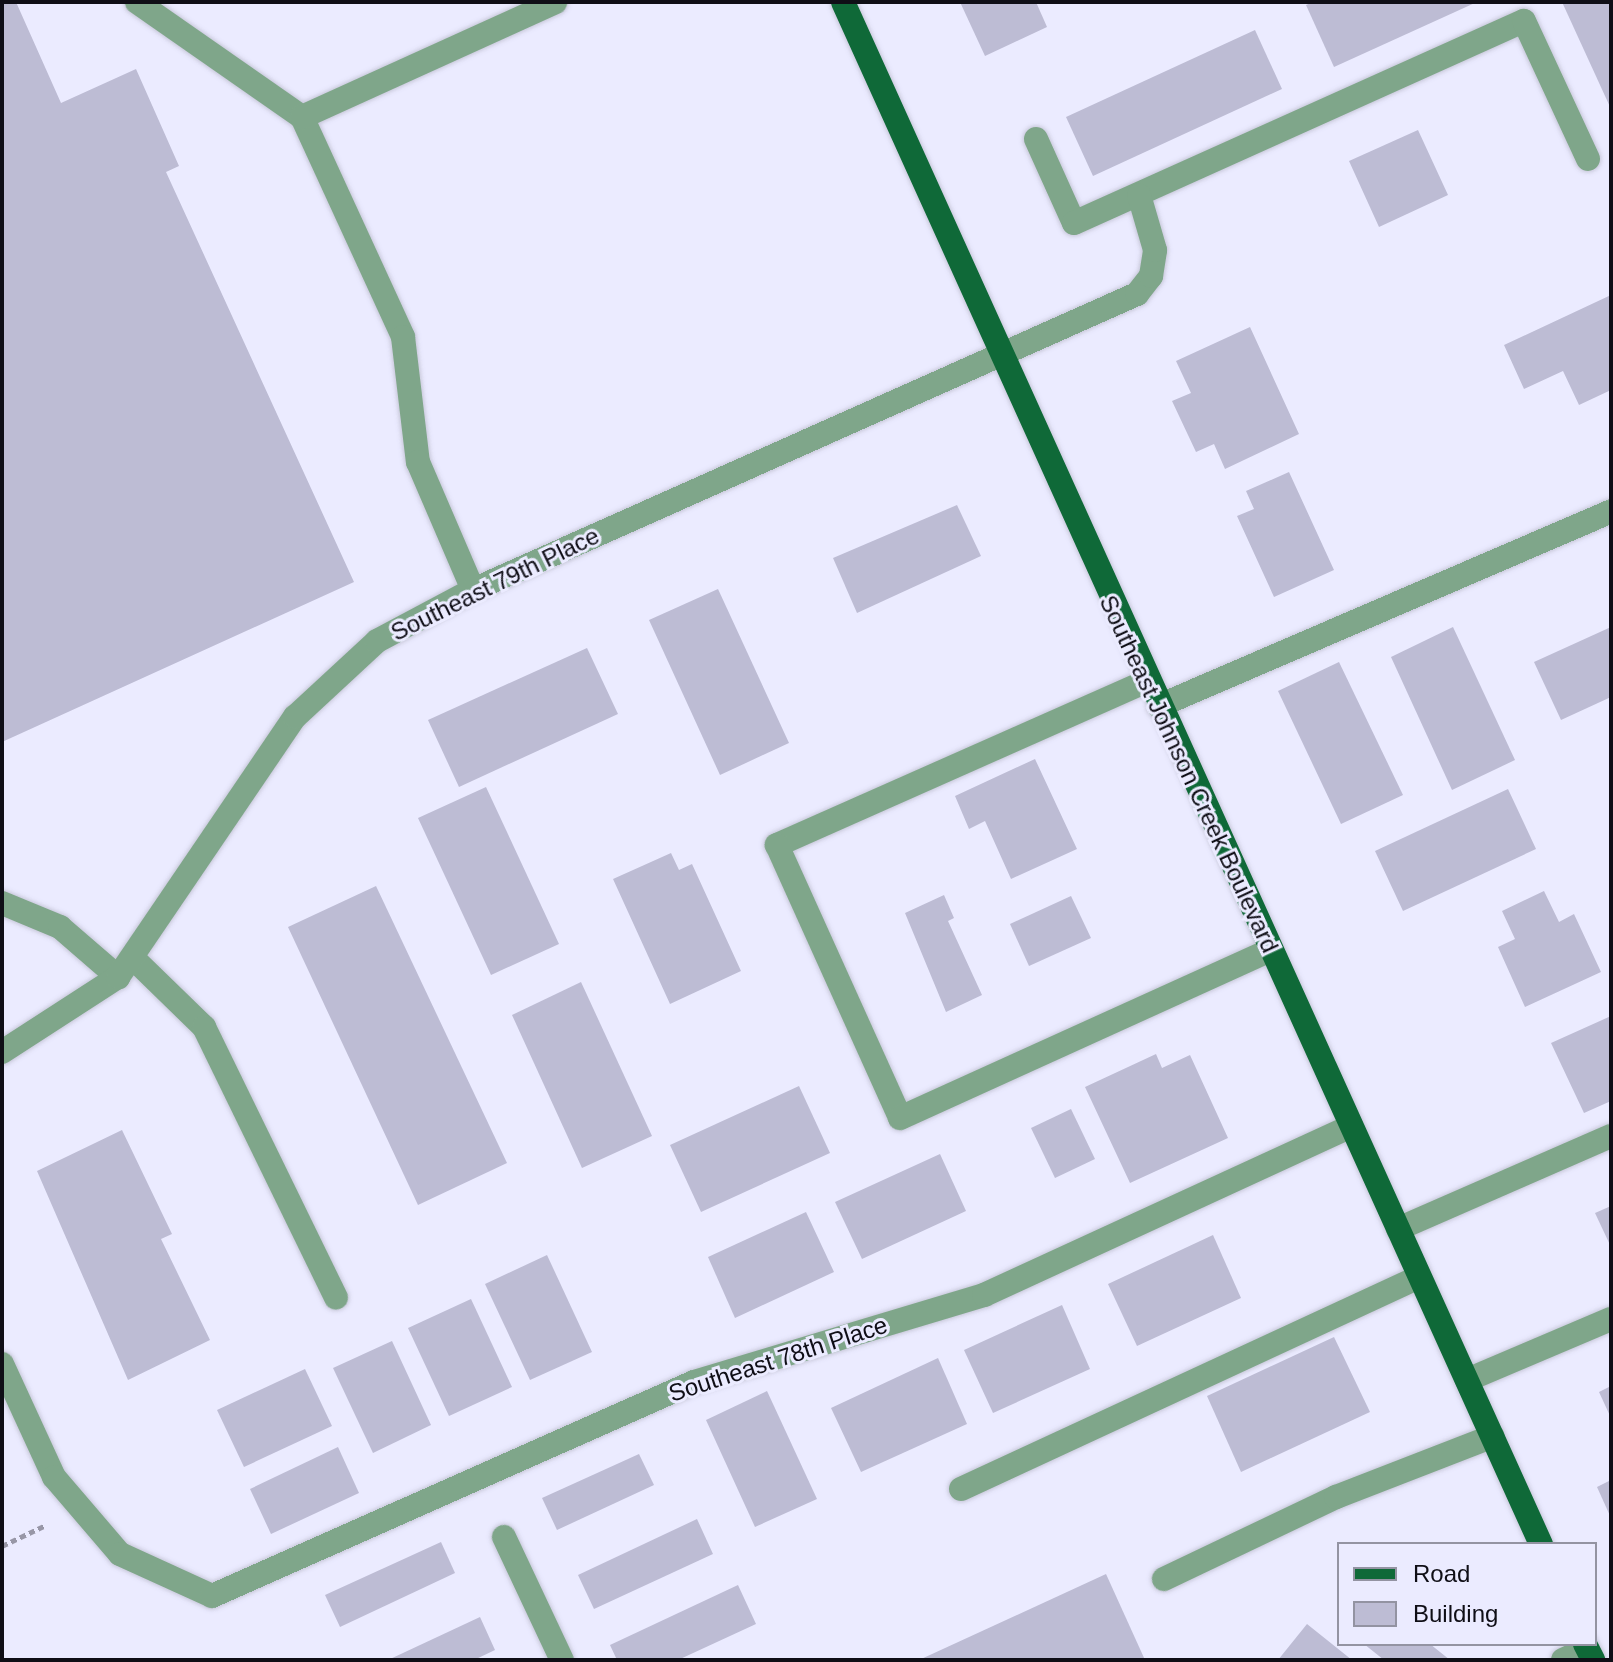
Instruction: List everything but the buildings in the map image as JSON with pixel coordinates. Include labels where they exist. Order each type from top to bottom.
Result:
[{"type":"main road","name":"Southeast Johnson Creek Boulevard","points":[[843,2],[998,353],[1540,1542]]},
{"type":"street","points":[[137,2],[302,117],[403,337],[418,462],[473,590]]},
{"type":"street","points":[[302,117],[555,2]]},
{"type":"street","points":[[1036,139],[1074,223],[1524,21],[1588,159]]},
{"type":"street","name":"Southeast 79th Place","points":[[2,1052],[126,968],[295,717],[377,641],[473,590],[998,353],[1137,294],[1151,276],[1155,250],[1139,195]]},
{"type":"street","points":[[1159,706],[1611,511]]},
{"type":"street","points":[[1147,681],[777,845],[893,1104],[900,1118],[1270,950]]},
{"type":"street","points":[[2,903],[60,927],[126,968],[204,1027],[336,1298]]},
{"type":"street","name":"Southeast 78th Place","points":[[2,1364],[54,1477],[120,1554],[212,1596],[694,1382],[984,1295],[1350,1127]]},
{"type":"street","points":[[1398,1229],[1611,1136]]},
{"type":"street","points":[[961,1489],[1419,1277]]},
{"type":"street","points":[[1467,1380],[1611,1319]]},
{"type":"street","points":[[1164,1579],[1336,1497],[1493,1436]]},
{"type":"street","points":[[504,1537],[562,1660]]},
{"type":"street","points":[[1563,1660],[1588,1651]]}]
